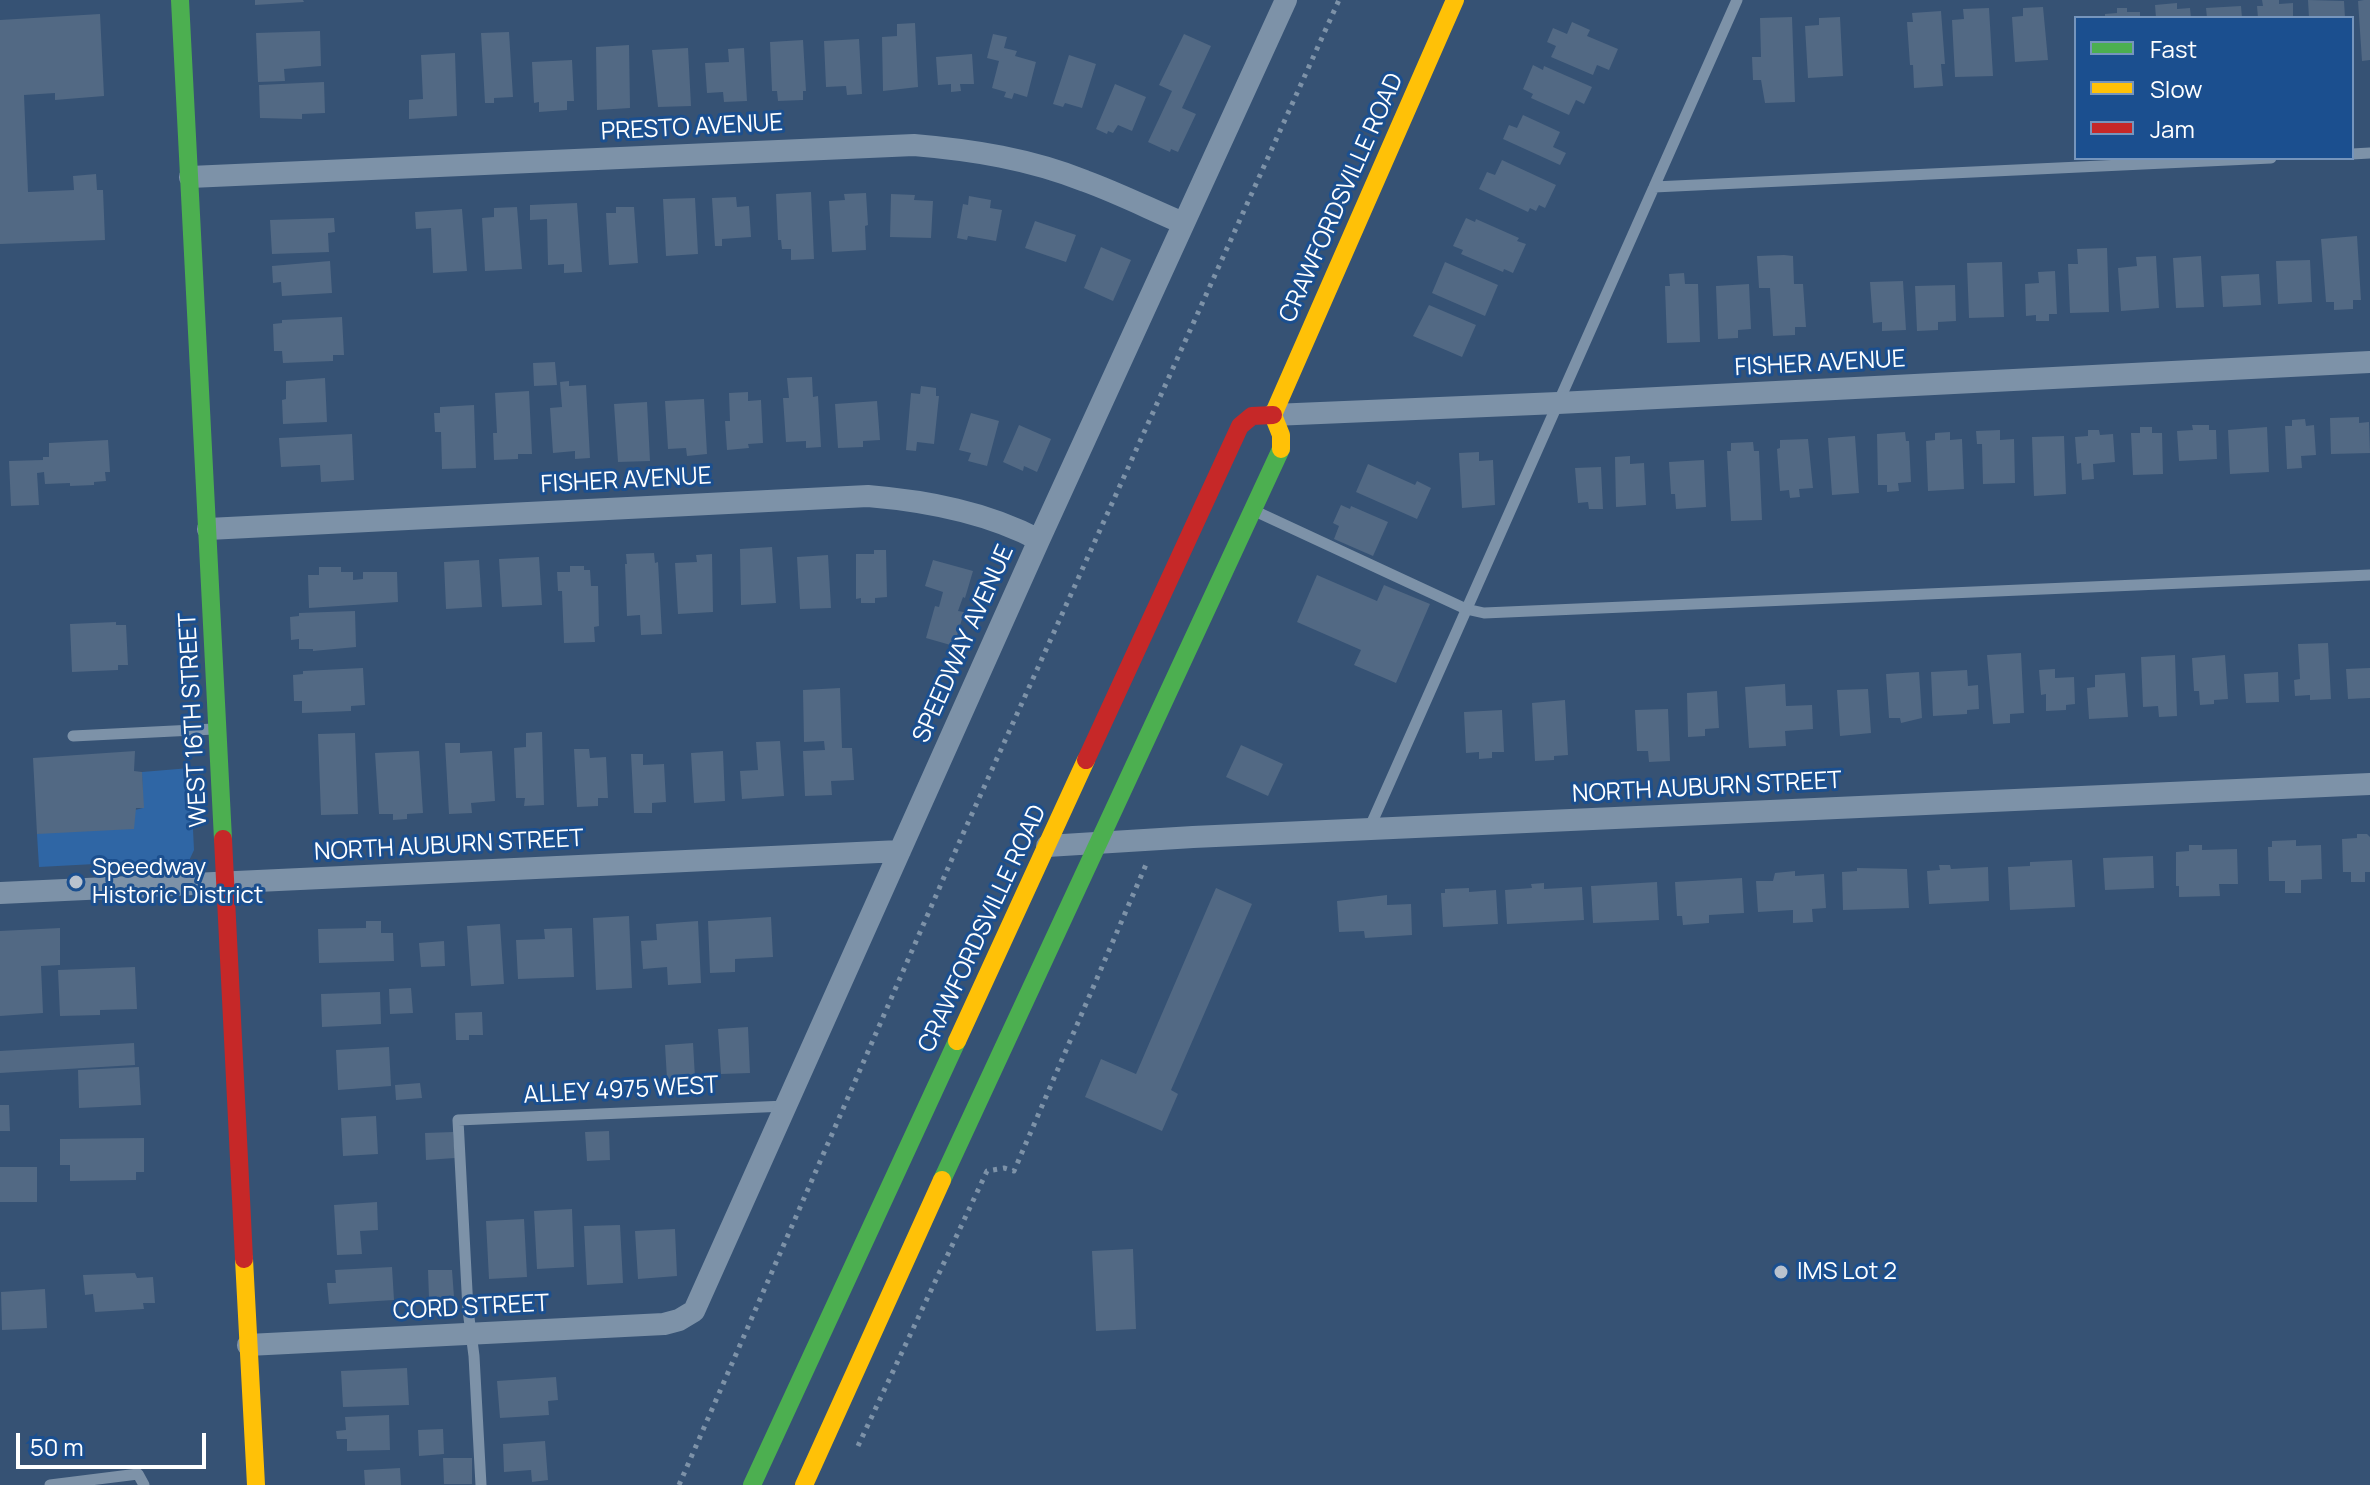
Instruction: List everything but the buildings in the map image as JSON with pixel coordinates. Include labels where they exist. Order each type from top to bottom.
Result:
[{"type":"main road","name":"WEST 16TH STREET","points":[[180,0],[256,1485]]},
{"type":"main road","name":"CRAWFORDSVILLE ROAD","points":[[752,1485],[1240,426],[1252,416],[1273,415],[1455,0]]},
{"type":"main road","points":[[804,1485],[971,1116],[1281,451],[1281,435],[1273,415]]},
{"type":"street","name":"SPEEDWAY AVENUE","points":[[694,1311],[1039,540],[1286,0]]},
{"type":"street","name":"PRESTO AVENUE","points":[[190,177],[914,145],[996,155],[1049,169],[1086,181],[1183,223]]},
{"type":"street","name":"FISHER AVENUE","points":[[1273,415],[2370,362]]},
{"type":"street","name":"FISHER AVENUE","points":[[208,529],[868,496],[952,508],[1007,525],[1039,540]]},
{"type":"street","name":"NORTH AUBURN STREET","points":[[1047,846],[2370,784]]},
{"type":"street","name":"NORTH AUBURN STREET","points":[[0,893],[900,851]]},
{"type":"street","name":"CORD STREET","points":[[248,1345],[664,1324],[694,1311]]},
{"type":"lane","points":[[1368,830],[1737,0]]},
{"type":"lane","points":[[1654,187],[2228,160]]},
{"type":"lane","points":[[1253,510],[1466,609],[1484,613],[2370,575]]},
{"type":"lane","points":[[73,736],[218,729]]},
{"type":"lane","name":"ALLEY 4975 WEST","points":[[471,1334],[458,1120],[786,1106]]},
{"type":"lane","points":[[471,1334],[481,1485]]},
{"type":"lane","points":[[50,1485],[138,1474],[144,1485]]},
{"type":"path","points":[[679,1485],[962,836],[1339,0]]},
{"type":"path","points":[[853,1457],[987,1171],[1004,1168],[1014,1171],[1146,867],[1154,839]]},
{"type":"shaded area","points":[[190,768],[194,850],[188,863],[132,862],[39,867],[37,834],[143,808],[142,772]]},
{"type":"traffic: fast","points":[[180,0],[223,839]]},
{"type":"traffic: fast","points":[[942,1180],[1281,449]]},
{"type":"traffic: fast","points":[[752,1485],[957,1041]]},
{"type":"traffic: slow","points":[[1281,449],[1281,435],[1273,415],[1455,0]]},
{"type":"traffic: slow","points":[[957,1041],[1086,760]]},
{"type":"traffic: slow","points":[[804,1485],[942,1180]]},
{"type":"traffic: slow","points":[[244,1259],[256,1485]]},
{"type":"traffic: jam","points":[[1086,760],[1240,426],[1252,416],[1273,415]]},
{"type":"traffic: jam","points":[[223,839],[244,1259]]},
{"type":"place","name":"Speedway Historic District","points":[[76,882]]},
{"type":"place","name":"IMS Lot 2","points":[[1781,1272]]}]
